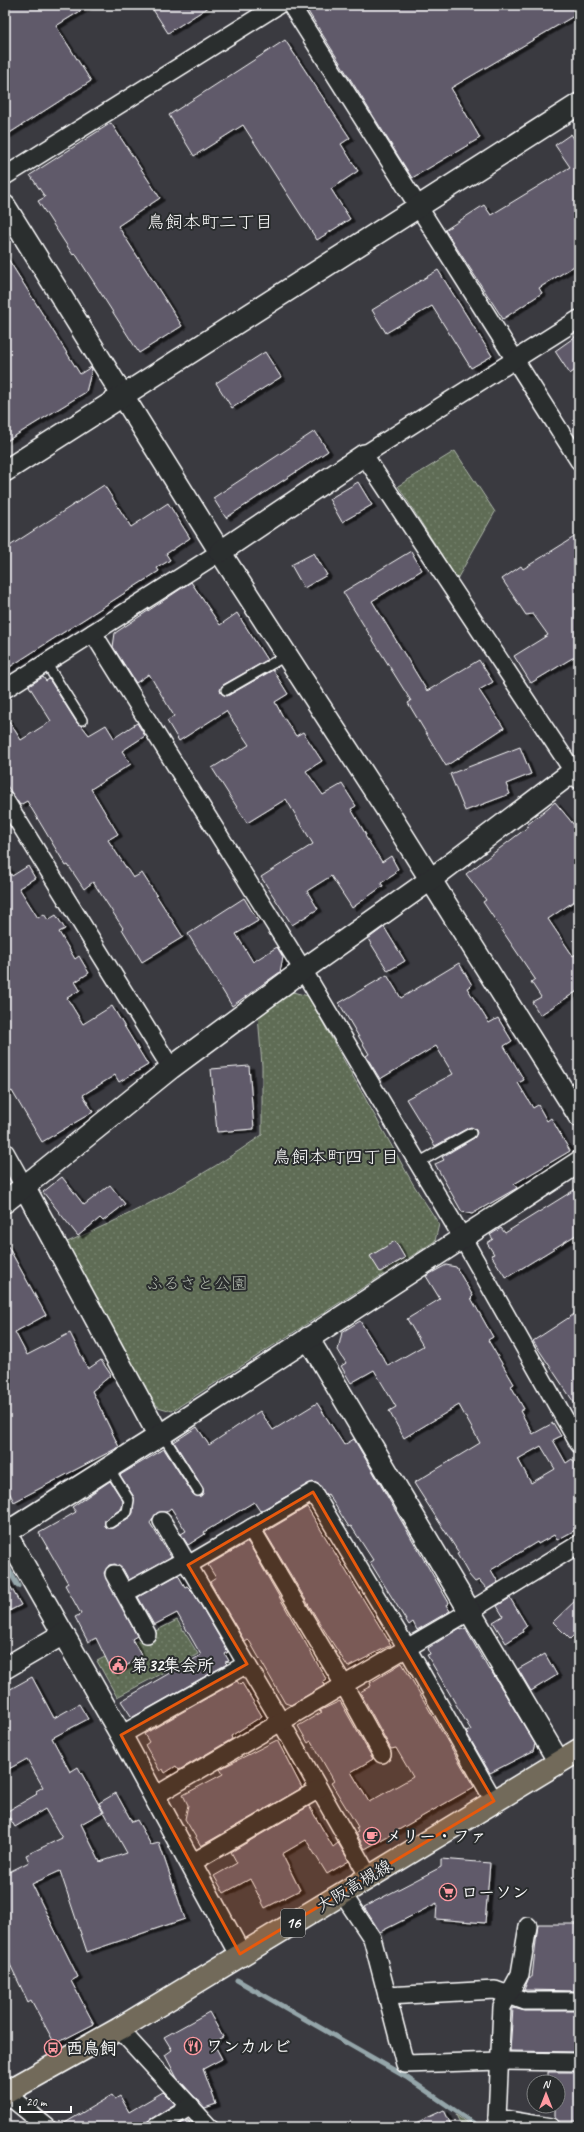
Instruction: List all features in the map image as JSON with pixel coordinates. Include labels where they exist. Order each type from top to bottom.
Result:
[{"type":"main road","name":"大阪高槻線","points":[[5,2093],[120,2029],[240,1954],[579,1750]]},
{"type":"street","points":[[5,176],[278,5]]},
{"type":"street","points":[[291,5],[579,461]]},
{"type":"street","points":[[5,471],[579,104]]},
{"type":"street","points":[[5,206],[220,552],[287,655],[579,1116]]},
{"type":"street","points":[[5,689],[220,552],[364,455],[515,361],[579,319]]},
{"type":"street","points":[[5,1202],[25,1188],[171,1068],[303,970],[577,773],[364,455]]},
{"type":"street","points":[[93,633],[303,970],[462,1237],[579,1444]]},
{"type":"street","points":[[5,800],[171,1068]]},
{"type":"street","points":[[5,1152],[161,1435]]},
{"type":"street","points":[[240,1954],[153,1797],[121,1735],[5,1532],[161,1435],[579,1162]]},
{"type":"street","points":[[308,1338],[559,1762]]},
{"type":"street","points":[[125,1592],[187,1562],[314,1492],[407,1648],[494,1801]]},
{"type":"street","points":[[162,1520],[281,1722],[369,1877]]},
{"type":"street","points":[[251,1528],[344,1685],[382,1754]]},
{"type":"street","points":[[153,1797],[470,1611],[579,1544]]},
{"type":"street","points":[[114,1574],[147,1634]]},
{"type":"street","points":[[5,1668],[63,1634]]},
{"type":"street","points":[[121,1735],[247,1664]]},
{"type":"street","points":[[190,1864],[319,1789]]},
{"type":"street","points":[[342,1893],[372,1938],[405,2064],[500,2061],[579,2062]]},
{"type":"street","points":[[528,1926],[520,1974],[502,2007],[499,2123],[551,2127]]},
{"type":"street","points":[[387,1996],[495,1990],[525,2001],[579,2001]]},
{"type":"street","points":[[120,2029],[209,2127]]},
{"type":"street","points":[[5,2093],[47,2127]]},
{"type":"street","points":[[156,2127],[191,2106]]},
{"type":"lane","points":[[226,690],[287,655]]},
{"type":"lane","points":[[46,663],[82,720]]},
{"type":"lane","points":[[418,1163],[471,1133]]},
{"type":"lane","points":[[161,1435],[198,1491]]},
{"type":"lane","points":[[109,1468],[129,1500],[127,1512],[110,1523]]},
{"type":"highlighted area","points":[[313,1492],[494,1801],[240,1954],[121,1735],[247,1664],[188,1565]]},
{"type":"green space","points":[[455,451],[495,512],[457,579],[398,486]]},
{"type":"green space","name":"ふるさと公園","points":[[289,991],[308,996],[413,1184],[439,1224],[435,1241],[172,1411],[158,1407],[145,1389],[121,1341],[103,1313],[65,1243],[116,1220],[166,1194],[215,1166],[262,1135],[262,1066],[258,1015]]},
{"type":"green space","points":[[177,1620],[198,1654],[117,1697],[97,1661]]},
{"type":"green space","points":[[456,2115],[473,2127],[462,2127]]},
{"type":"building","points":[[5,5],[90,5],[56,26],[91,81],[5,136]]},
{"type":"building","points":[[150,5],[212,5],[168,33]]},
{"type":"building","points":[[304,5],[579,5],[579,13],[451,88],[480,138],[412,178]]},
{"type":"building","points":[[285,40],[350,138],[341,144],[358,171],[331,189],[350,219],[317,240],[243,125],[194,156],[169,115]]},
{"type":"building","points":[[111,123],[160,198],[118,226],[182,326],[139,353],[75,253],[73,255],[38,201],[45,197],[30,175]]},
{"type":"building","points":[[571,134],[579,146],[579,263],[539,288],[542,293],[503,319],[445,230],[484,205],[491,215],[570,167],[555,145]]},
{"type":"building","points":[[5,254],[80,374],[91,367],[92,369],[86,392],[5,442]]},
{"type":"building","points":[[438,270],[492,356],[471,368],[432,306],[386,333],[372,310]]},
{"type":"building","points":[[579,334],[579,367],[570,374],[555,351]]},
{"type":"building","points":[[265,352],[281,377],[232,408],[216,383]]},
{"type":"building","points":[[315,431],[328,451],[226,518],[213,498]]},
{"type":"building","points":[[358,482],[372,505],[342,522],[329,499]]},
{"type":"building","points":[[104,485],[131,527],[168,503],[190,538],[166,554],[170,560],[157,568],[159,571],[5,670],[5,549]]},
{"type":"building","points":[[579,534],[579,654],[531,683],[514,656],[548,635],[533,614],[526,615],[502,579],[521,566],[523,569]]},
{"type":"building","points":[[411,551],[422,570],[372,601],[427,691],[479,660],[493,682],[479,690],[504,728],[446,766],[408,703],[411,701],[343,592]]},
{"type":"building","points":[[314,553],[327,575],[304,588],[291,565]]},
{"type":"building","points":[[191,582],[220,625],[237,613],[267,660],[223,685],[220,690],[221,693],[226,696],[229,695],[273,670],[288,694],[275,702],[282,715],[296,736],[303,732],[322,761],[306,771],[323,795],[342,784],[356,806],[351,809],[366,835],[365,836],[382,862],[391,856],[398,869],[394,872],[395,874],[381,883],[383,886],[352,908],[331,876],[307,891],[318,909],[292,925],[261,877],[313,844],[286,799],[247,823],[212,768],[249,745],[226,711],[179,741],[167,721],[174,716],[149,674],[136,683],[113,647],[115,633]]},
{"type":"building","points":[[43,677],[46,681],[49,679],[77,723],[82,726],[89,735],[106,725],[114,738],[137,723],[145,736],[122,751],[131,764],[91,789],[118,834],[108,840],[133,878],[142,873],[183,937],[142,962],[122,929],[123,928],[93,882],[84,889],[68,865],[66,866],[27,801],[20,805],[5,783],[5,715],[21,740],[51,721],[29,686]]},
{"type":"building","points":[[520,747],[531,774],[506,784],[510,794],[465,811],[450,774]]},
{"type":"building","points":[[555,802],[579,831],[579,898],[548,919],[573,956],[579,952],[579,990],[540,1015],[532,1002],[541,997],[531,982],[535,979],[483,902],[486,900],[466,874],[528,827],[527,825]]},
{"type":"building","points":[[5,864],[12,876],[28,866],[35,878],[19,888],[38,918],[44,914],[48,920],[56,915],[65,929],[59,932],[75,959],[79,956],[89,973],[75,982],[80,990],[67,998],[83,1024],[112,1006],[148,1065],[119,1082],[115,1075],[83,1095],[93,1112],[42,1142],[12,1091],[5,1095]]},
{"type":"building","points":[[244,898],[258,921],[236,934],[253,962],[277,947],[283,957],[280,972],[232,1006],[188,934]]},
{"type":"building","points":[[384,927],[405,961],[388,971],[368,939]]},
{"type":"building","points":[[459,963],[472,985],[467,988],[489,1023],[498,1018],[512,1041],[504,1046],[524,1080],[518,1083],[533,1108],[538,1105],[547,1121],[551,1118],[570,1151],[514,1184],[517,1188],[472,1214],[462,1212],[435,1164],[444,1160],[442,1157],[474,1138],[477,1133],[476,1130],[471,1127],[468,1128],[435,1146],[406,1099],[453,1074],[436,1046],[380,1079],[366,1056],[369,1054],[339,1003],[387,975],[401,998]]},
{"type":"building","points":[[249,1066],[254,1129],[217,1132],[211,1069]]},
{"type":"building","points":[[62,1177],[84,1205],[110,1185],[125,1204],[103,1221],[100,1218],[78,1236],[43,1192]]},
{"type":"building","points":[[579,1187],[579,1233],[506,1278],[491,1255],[494,1254],[487,1243],[493,1239],[490,1235],[501,1228],[505,1233]]},
{"type":"building","points":[[5,1241],[46,1315],[15,1332],[27,1355],[70,1333],[88,1369],[101,1360],[111,1375],[92,1391],[119,1447],[14,1502],[5,1484]]},
{"type":"building","points":[[395,1241],[405,1258],[380,1272],[370,1256]]},
{"type":"building","points":[[446,1265],[456,1267],[473,1296],[471,1298],[493,1337],[488,1340],[514,1384],[511,1386],[524,1409],[520,1411],[533,1434],[553,1423],[561,1436],[553,1440],[566,1463],[572,1459],[579,1469],[579,1528],[557,1540],[554,1535],[538,1544],[537,1542],[491,1570],[498,1582],[487,1589],[479,1580],[475,1582],[469,1575],[457,1554],[459,1553],[414,1483],[480,1443],[459,1405],[404,1438],[389,1411],[396,1407],[374,1370],[351,1383],[341,1366],[346,1363],[338,1350],[342,1332],[360,1321],[388,1366],[423,1346],[407,1319],[440,1299],[426,1276]],"holes":[[[541,1446],[555,1469],[531,1483],[518,1459]]]},
{"type":"building","points":[[579,1311],[579,1410],[533,1341]]},
{"type":"building","points":[[317,1403],[344,1445],[354,1439],[449,1603],[446,1605],[450,1611],[417,1630],[413,1622],[409,1625],[370,1562],[373,1560],[351,1526],[349,1527],[328,1494],[326,1495],[318,1484],[313,1482],[260,1511],[254,1502],[204,1532],[205,1534],[188,1545],[181,1534],[186,1531],[171,1508],[166,1512],[157,1513],[150,1523],[171,1557],[129,1580],[123,1569],[115,1564],[109,1565],[104,1573],[137,1636],[132,1639],[142,1657],[113,1673],[96,1638],[88,1642],[75,1617],[81,1614],[65,1585],[68,1583],[39,1533],[76,1512],[72,1507],[110,1481],[123,1501],[122,1508],[105,1520],[105,1526],[108,1528],[113,1528],[130,1517],[133,1513],[134,1497],[120,1475],[164,1449],[193,1494],[196,1496],[201,1496],[203,1493],[203,1488],[174,1442],[197,1427],[209,1445],[260,1411],[273,1430]]},
{"type":"building","points":[[307,1507],[391,1645],[348,1667],[265,1532]]},
{"type":"building","points":[[248,1542],[326,1679],[323,1681],[325,1685],[291,1705],[285,1703],[250,1642],[248,1640],[245,1642],[210,1582],[216,1578],[208,1565]]},
{"type":"building","points":[[178,1575],[185,1587],[187,1586],[193,1592],[228,1652],[225,1654],[229,1661],[225,1662],[227,1664],[133,1717],[121,1701],[201,1655],[177,1613],[154,1625],[138,1597]]},
{"type":"building","points":[[5,1577],[21,1605],[5,1613]]},
{"type":"building","points":[[579,1597],[579,1630],[570,1639],[553,1622]]},
{"type":"building","points":[[510,1598],[527,1626],[522,1630],[523,1632],[506,1643],[493,1622],[503,1616],[497,1606]]},
{"type":"building","points":[[460,1628],[461,1630],[465,1628],[535,1744],[533,1751],[490,1773],[466,1732],[471,1730],[427,1655],[430,1654],[428,1648]]},
{"type":"building","points":[[545,1654],[557,1675],[531,1691],[518,1669]]},
{"type":"building","points":[[402,1663],[474,1787],[365,1849],[356,1833],[358,1832],[356,1828],[358,1827],[331,1783],[334,1781],[311,1741],[308,1743],[298,1726],[322,1712],[319,1711],[340,1701],[373,1759],[351,1772],[369,1802],[413,1777],[396,1748],[391,1749],[360,1692],[371,1686],[370,1683]]},
{"type":"building","points":[[32,1677],[54,1718],[79,1704],[88,1719],[52,1738],[70,1772],[78,1767],[103,1812],[81,1824],[100,1862],[127,1853],[99,1803],[116,1793],[132,1822],[137,1820],[151,1845],[159,1843],[185,1919],[87,1952],[60,1871],[32,1884],[78,1977],[71,1981],[94,2024],[55,2044],[31,2000],[28,2002],[5,1954],[5,1874],[29,1862],[26,1855],[62,1838],[45,1809],[15,1827],[6,1812],[37,1794],[36,1791],[43,1787],[27,1759],[5,1771],[5,1692]]},
{"type":"building","points":[[237,1681],[240,1685],[242,1683],[262,1716],[231,1736],[232,1739],[179,1770],[176,1766],[165,1773],[163,1769],[160,1771],[145,1745],[149,1742],[144,1734]]},
{"type":"building","points":[[277,1740],[302,1788],[201,1846],[185,1819],[188,1805],[183,1795],[223,1774],[220,1769]]},
{"type":"building","points":[[309,1806],[333,1847],[338,1843],[349,1861],[327,1874],[306,1840],[282,1854],[300,1890],[265,1908],[250,1879],[224,1893],[214,1876],[237,1863],[231,1852]]},
{"type":"building","points":[[441,1859],[490,1863],[485,1923],[436,1919],[437,1903],[380,1932],[364,1907],[441,1867]]},
{"type":"building","points":[[538,1924],[579,1924],[579,1991],[524,1990],[529,1977],[532,1977]]},
{"type":"building","points":[[513,2008],[525,2011],[579,2011],[579,2052],[510,2051]]},
{"type":"building","name":"ワンカルビ","points":[[209,2012],[223,2037],[213,2042],[222,2059],[203,2069],[216,2104],[205,2108],[177,2078],[165,2055],[172,2050],[164,2037]]},
{"type":"building","points":[[548,2072],[577,2072],[576,2097],[579,2097],[579,2121],[559,2121],[555,2118],[555,2114],[566,2114],[566,2074],[548,2074]]},
{"type":"building","points":[[163,2092],[175,2104],[138,2127],[58,2127],[112,2095],[115,2099],[120,2096],[129,2112]]},
{"type":"building","points":[[444,2110],[452,2127],[407,2127]]},
{"type":"building","points":[[188,2120],[192,2127],[175,2127]]},
{"type":"waterway","points":[[5,1563],[18,1586]]},
{"type":"waterway","points":[[237,1980],[406,2077],[479,2127]]},
{"type":"place","name":"第32集会所","points":[[118,1665]]},
{"type":"place","name":"メリー・ファ","points":[[372,1836]]},
{"type":"place","name":"ローソン","points":[[448,1892]]},
{"type":"place","name":"ワンカルビ","points":[[193,2046]]},
{"type":"place","name":"西鳥飼","points":[[53,2048]]},
{"type":"district","name":"鳥飼本町二丁目","points":[[210,222]]},
{"type":"district","name":"鳥飼本町四丁目","points":[[336,1157]]}]
